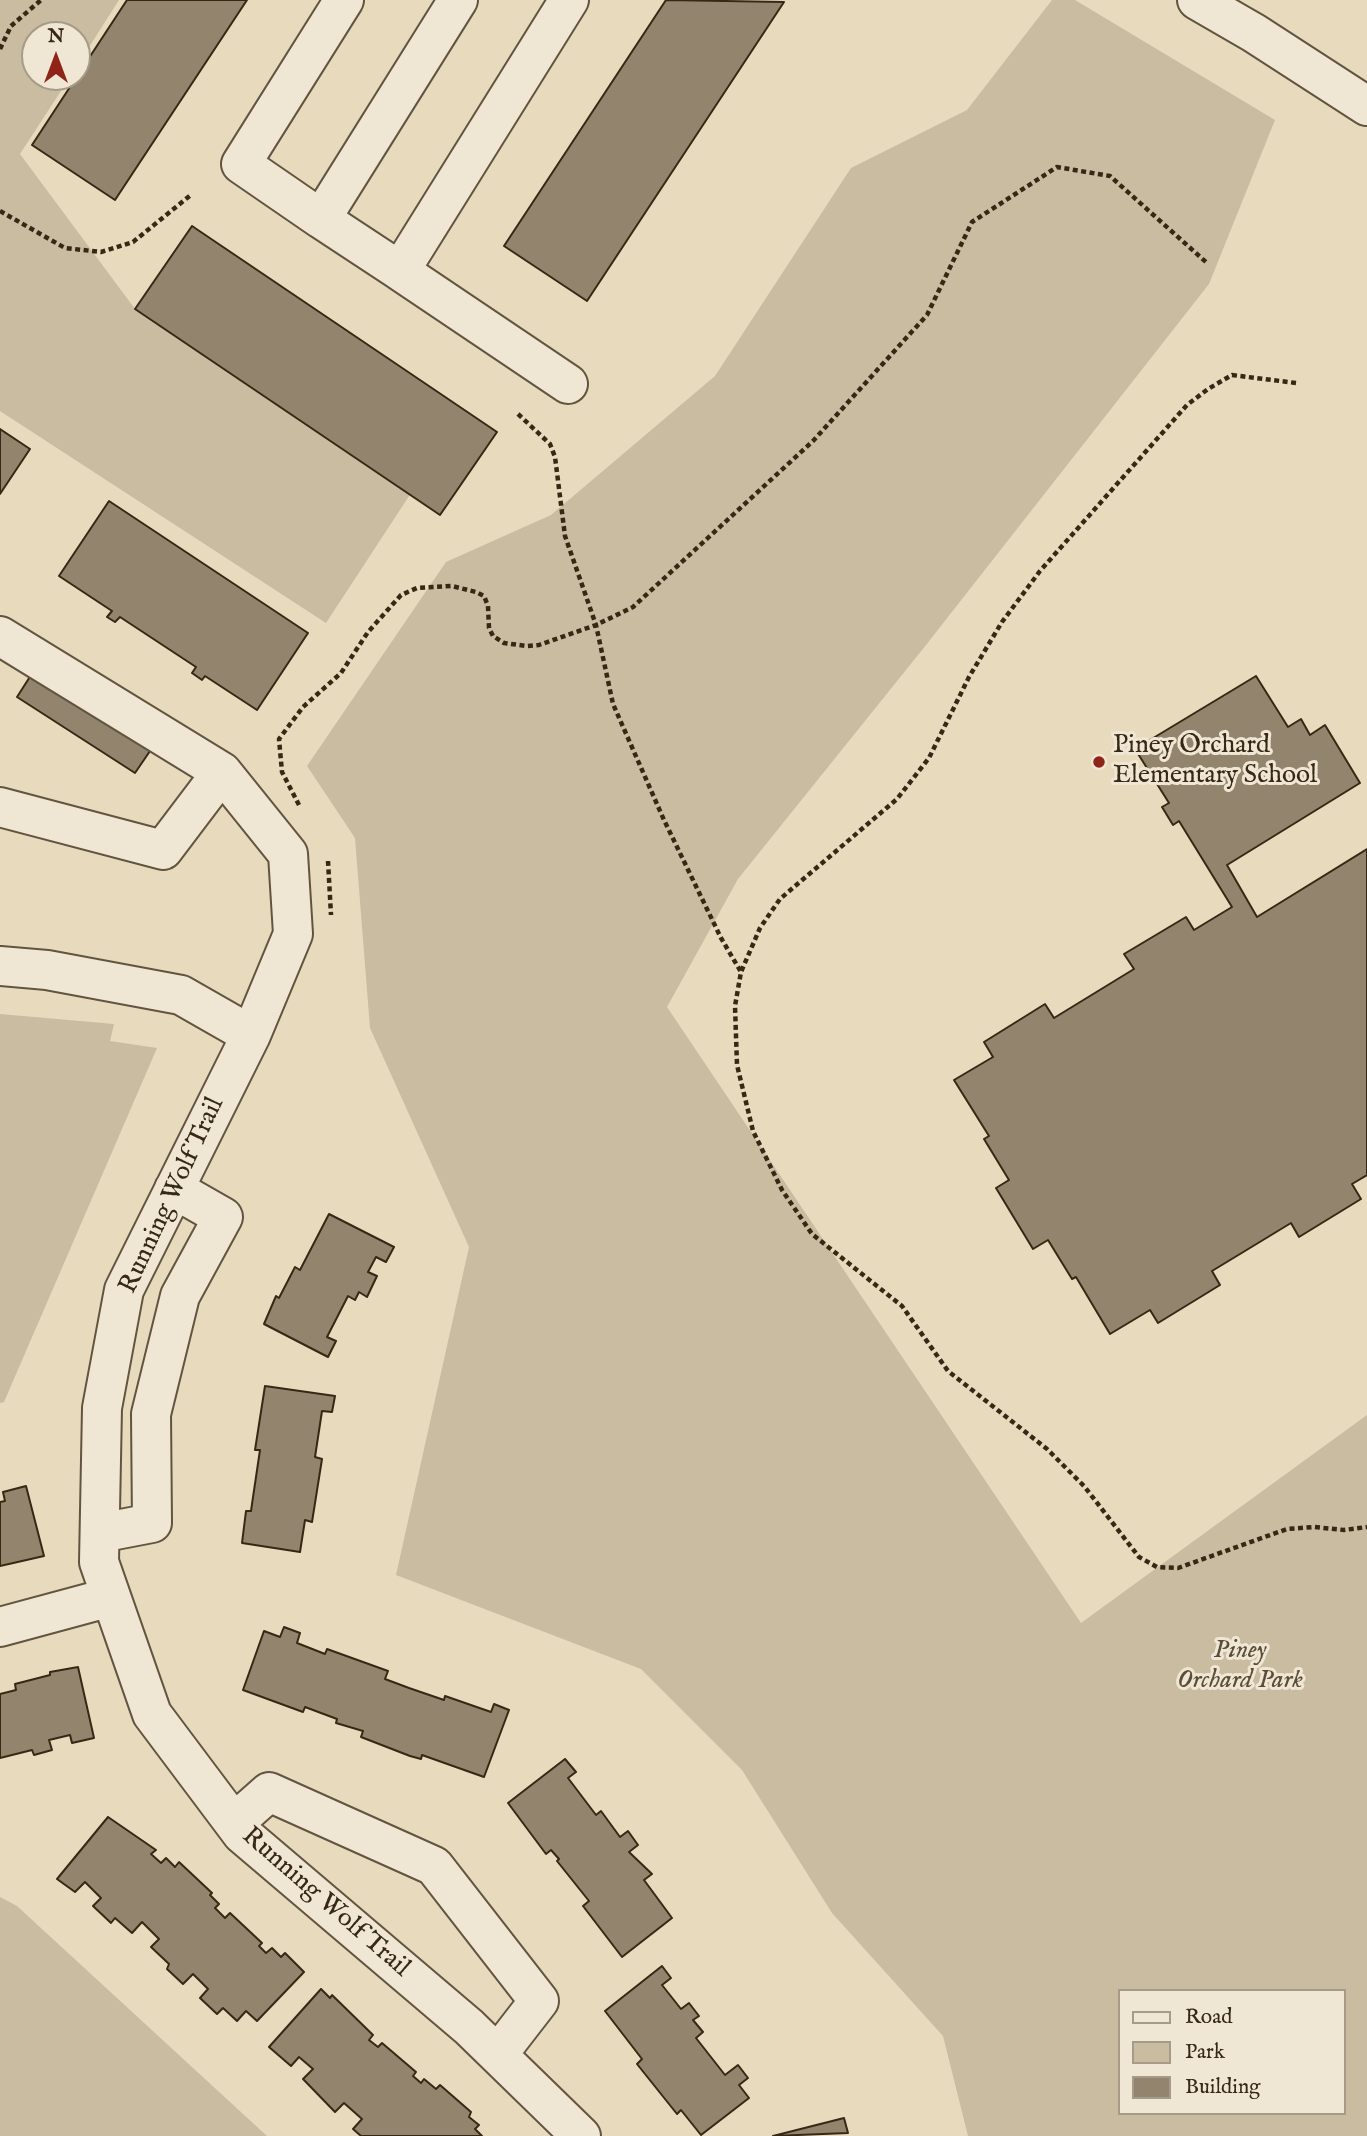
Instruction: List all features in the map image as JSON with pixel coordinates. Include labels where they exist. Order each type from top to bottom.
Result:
[{"type":"street","points":[[344,0],[241,164],[568,384]]},
{"type":"street","points":[[321,219],[458,0]]},
{"type":"street","points":[[400,271],[569,0]]},
{"type":"street","points":[[1197,0],[1367,106]]},
{"type":"street","name":"Running Wolf Trail","points":[[0,636],[222,772],[288,854],[293,934],[251,1035],[124,1290],[102,1408],[99,1562],[152,1714],[242,1835],[498,2054],[581,2136]]},
{"type":"street","points":[[0,807],[163,850],[222,772]]},
{"type":"street","points":[[0,966],[47,970],[181,995],[251,1035]]},
{"type":"street","points":[[100,1533],[152,1523],[151,1414],[180,1296],[223,1217],[174,1189]]},
{"type":"street","points":[[0,1626],[111,1597]]},
{"type":"street","points":[[233,1824],[269,1792],[434,1866],[539,2001],[498,2054]]},
{"type":"path","points":[[0,49],[11,26],[41,0]]},
{"type":"path","points":[[304,813],[282,772],[279,739],[303,707],[341,673],[368,632],[401,595],[416,588],[452,586],[476,592],[484,596],[488,606],[489,628],[493,636],[514,645],[539,645],[596,625],[634,607],[813,441],[927,315],[972,222],[1057,167],[1110,176],[1207,263]]},
{"type":"path","points":[[0,211],[65,248],[101,252],[133,242],[192,194]]},
{"type":"path","points":[[1296,383],[1232,375],[1187,405],[1040,571],[1002,622],[921,768],[897,799],[779,899],[760,928],[741,972],[735,1006],[737,1065],[750,1118],[782,1190],[812,1234],[902,1307],[948,1371],[1047,1449],[1084,1486],[1139,1558],[1157,1567],[1178,1569],[1287,1529],[1314,1527],[1345,1530],[1367,1527]]},
{"type":"path","points":[[518,414],[550,444],[555,457],[565,536],[596,625],[613,704],[664,820],[721,938],[741,972]]},
{"type":"path","points":[[328,855],[331,924]]},
{"type":"green space","points":[[0,0],[119,0],[91,44],[91,21],[21,21],[21,91],[61,91],[20,154],[135,309],[413,490],[326,623],[0,411]]},
{"type":"green space","name":"Piney Orchard Park","points":[[1052,0],[1075,0],[1275,120],[1209,284],[926,645],[738,879],[667,1007],[1081,1623],[1367,1415],[1367,2136],[968,2136],[943,2036],[832,1913],[742,1770],[641,1669],[396,1575],[469,1247],[370,1028],[355,838],[307,766],[446,562],[551,515],[715,376],[851,168],[967,110]]},
{"type":"green space","points":[[0,1014],[114,1024],[110,1041],[157,1048],[4,1402],[0,1403]]},
{"type":"green space","points":[[0,1897],[17,1906],[267,2136],[0,2136]]},
{"type":"building","points":[[127,0],[247,0],[115,200],[32,145],[67,91],[91,91],[91,55]]},
{"type":"building","points":[[666,0],[784,2],[587,301],[504,246]]},
{"type":"building","points":[[192,226],[497,432],[440,515],[135,309]]},
{"type":"building","points":[[0,429],[30,449],[0,494]]},
{"type":"building","points":[[109,501],[308,633],[257,710],[205,676],[202,680],[192,673],[196,667],[120,617],[115,622],[107,617],[112,611],[59,576]]},
{"type":"building","points":[[33,672],[150,751],[135,773],[17,697]]},
{"type":"building","points":[[1256,676],[1288,727],[1301,719],[1310,735],[1325,725],[1360,783],[1227,865],[1257,917],[1367,849],[1367,1175],[1352,1184],[1361,1199],[1299,1237],[1291,1223],[1212,1271],[1220,1285],[1158,1323],[1150,1310],[1110,1334],[1076,1277],[1072,1279],[1048,1240],[1033,1249],[996,1188],[1009,1180],[984,1139],[989,1136],[954,1080],[993,1057],[984,1042],[1045,1004],[1054,1018],[1134,969],[1124,954],[1186,917],[1194,930],[1232,907],[1179,821],[1173,825],[1162,807],[1169,803],[1135,749]]},
{"type":"building","points":[[329,1214],[394,1247],[386,1262],[376,1257],[368,1272],[377,1276],[367,1297],[359,1292],[355,1300],[348,1296],[327,1337],[336,1341],[328,1357],[264,1324],[276,1296],[279,1298],[295,1267],[300,1270]]},
{"type":"building","points":[[265,1386],[335,1396],[332,1412],[322,1411],[315,1457],[322,1459],[312,1522],[305,1520],[300,1552],[242,1543],[246,1511],[251,1511],[260,1450],[255,1450]]},
{"type":"building","points":[[26,1486],[44,1556],[0,1566],[0,1502],[5,1501],[3,1492]]},
{"type":"building","points":[[284,1627],[300,1633],[297,1643],[325,1654],[327,1649],[388,1671],[385,1679],[409,1688],[444,1700],[445,1696],[491,1712],[494,1704],[509,1710],[484,1777],[422,1755],[421,1759],[410,1756],[361,1737],[363,1731],[336,1723],[337,1719],[305,1707],[303,1712],[243,1690],[264,1631],[280,1637]]},
{"type":"building","points":[[78,1667],[94,1738],[72,1743],[70,1735],[49,1740],[52,1750],[34,1755],[32,1750],[0,1758],[0,1694],[16,1690],[15,1684],[50,1675],[50,1672]]},
{"type":"building","points":[[565,1759],[576,1772],[568,1778],[596,1815],[601,1811],[620,1837],[628,1831],[638,1845],[629,1852],[652,1874],[644,1880],[672,1918],[622,1957],[583,1906],[589,1901],[557,1861],[559,1859],[551,1850],[546,1854],[508,1803]]},
{"type":"building","points":[[108,1817],[156,1850],[151,1854],[161,1863],[166,1858],[175,1867],[179,1862],[212,1893],[210,1895],[219,1904],[215,1908],[225,1918],[230,1913],[262,1943],[259,1946],[266,1953],[272,1948],[281,1957],[285,1953],[304,1972],[257,2021],[246,2011],[237,2021],[223,2008],[217,2014],[200,1998],[208,1989],[193,1974],[183,1984],[167,1969],[169,1964],[151,1947],[159,1939],[142,1922],[132,1933],[115,1918],[111,1923],[93,1906],[101,1898],[85,1882],[75,1892],[57,1879]]},
{"type":"building","points":[[662,1966],[671,1978],[662,1985],[681,2009],[689,2003],[699,2016],[693,2020],[703,2032],[696,2038],[725,2075],[738,2065],[748,2078],[739,2085],[749,2098],[701,2135],[681,2110],[677,2114],[637,2064],[642,2059],[605,2011]]},
{"type":"building","points":[[321,1989],[330,1998],[332,1995],[373,2035],[369,2040],[378,2047],[382,2043],[416,2072],[413,2076],[421,2083],[424,2079],[436,2089],[440,2085],[471,2112],[469,2117],[479,2125],[475,2129],[482,2136],[361,2136],[353,2129],[362,2119],[344,2103],[335,2112],[303,2079],[313,2069],[299,2057],[291,2066],[269,2047]]},
{"type":"building","points":[[844,2118],[848,2133],[773,2136]]},
{"type":"place","name":"Piney Orchard Elementary School","points":[[1099,762]]}]
